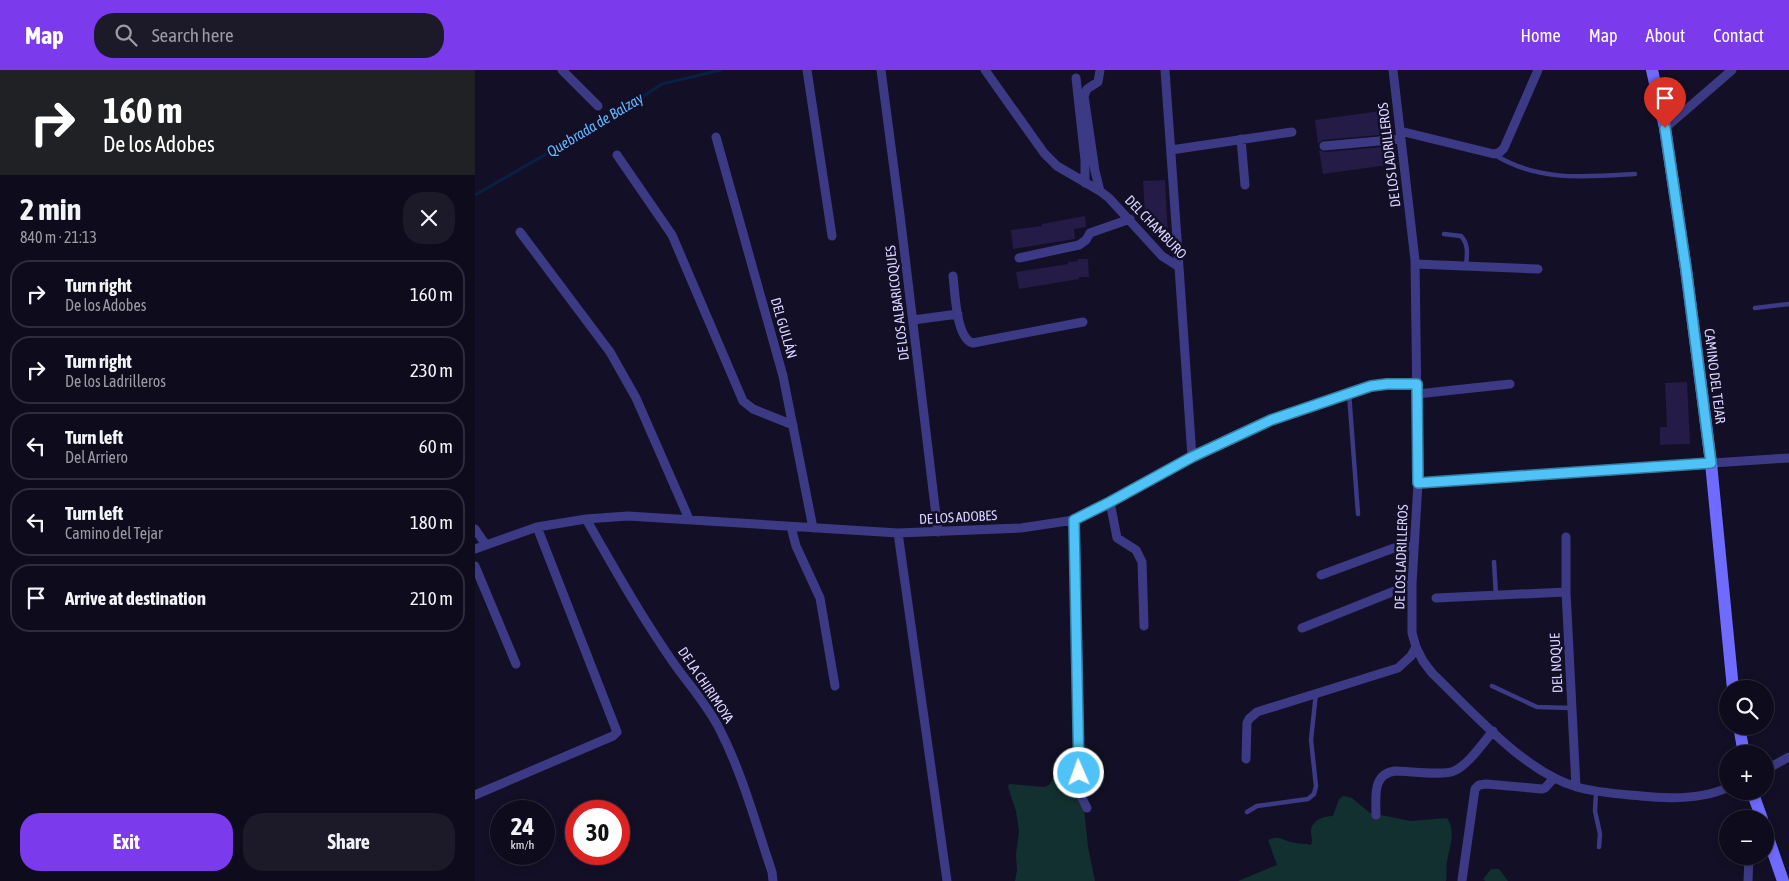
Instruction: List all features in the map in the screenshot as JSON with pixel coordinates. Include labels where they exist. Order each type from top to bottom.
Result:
[{"type":"street","points":[[562,70],[598,106]]},
{"type":"street","points":[[807,70],[832,236]]},
{"type":"street","name":"DE LOS ALBARICOQUES","points":[[881,70],[938,532]]},
{"type":"street","name":"DEL CHAMBURO","points":[[985,70],[1044,153],[1057,166],[1100,191],[1130,219],[1162,256],[1179,267],[1192,457]]},
{"type":"street","points":[[1100,70],[1098,82],[1087,89],[1084,96],[1095,171],[1100,191]]},
{"type":"street","points":[[1165,70],[1179,267]]},
{"type":"street","name":"DE LOS LADRILLEROS","points":[[1393,70],[1415,264],[1418,483],[1412,584],[1413,633],[1416,647],[1423,661],[1433,673],[1493,731],[1519,755],[1554,778],[1576,787],[1596,792],[1651,798],[1688,797],[1719,791]]},
{"type":"street","points":[[1324,146],[1400,135],[1494,154],[1500,152],[1504,148],[1538,70]]},
{"type":"street","name":"CAMINO DEL TEJAR","points":[[1653,70],[1665,128],[1686,269],[1711,463],[1732,680]]},
{"type":"street","points":[[1665,128],[1732,70]]},
{"type":"street","points":[[1076,78],[1085,160],[1085,183]]},
{"type":"street","points":[[1171,150],[1292,132]]},
{"type":"street","name":"DEL GULLÁN","points":[[716,137],[783,376],[813,528]]},
{"type":"street","points":[[1241,140],[1245,185]]},
{"type":"street","points":[[617,155],[672,235],[743,401],[753,409],[793,425]]},
{"type":"street","points":[[1019,258],[1079,245],[1086,240],[1090,233],[1130,219]]},
{"type":"street","points":[[520,232],[610,352],[636,398],[689,519]]},
{"type":"street","points":[[1415,264],[1538,270]]},
{"type":"street","points":[[953,276],[958,314],[968,342],[973,343],[1083,322]]},
{"type":"street","points":[[913,320],[958,314]]},
{"type":"street","name":"DE LOS ADOBES","points":[[475,549],[537,527],[586,519],[627,516],[898,533],[1021,528],[1074,520],[1192,457],[1271,420],[1349,393],[1379,385],[1417,384]]},
{"type":"street","points":[[1417,394],[1510,384]]},
{"type":"street","points":[[1418,483],[1789,458]]},
{"type":"street","points":[[1110,502],[1117,538],[1136,550],[1142,562],[1144,626]]},
{"type":"street","name":"DE LA CHIRIMOYA","points":[[586,519],[642,614],[719,728],[738,773],[772,872],[773,881]]},
{"type":"street","points":[[1074,520],[1078,666],[1078,758],[1082,798],[1087,808]]},
{"type":"street","points":[[791,526],[796,546],[821,598],[835,686]]},
{"type":"street","points":[[475,795],[613,736],[617,732],[537,527]]},
{"type":"street","points":[[475,529],[486,545]]},
{"type":"street","points":[[898,533],[947,881]]},
{"type":"street","name":"DEL NOQUE","points":[[1566,537],[1566,592],[1576,787]]},
{"type":"street","points":[[1321,575],[1393,548],[1414,546]]},
{"type":"street","points":[[475,566],[516,664]]},
{"type":"street","points":[[1302,628],[1412,584]]},
{"type":"street","points":[[1436,598],[1566,592]]},
{"type":"street","points":[[1246,759],[1247,723],[1252,715],[1397,668],[1411,656],[1416,647]]},
{"type":"street","points":[[1376,814],[1377,783],[1381,776],[1395,771],[1446,773],[1455,770],[1465,763],[1493,731]]},
{"type":"street","points":[[1774,765],[1789,757]]},
{"type":"street","points":[[1462,880],[1475,790],[1479,785],[1542,789],[1554,778]]},
{"type":"street","points":[[1755,800],[1759,810]]},
{"type":"street","points":[[1756,810],[1757,806]]},
{"type":"street","points":[[1774,855],[1783,881]]},
{"type":"street","points":[[1748,881],[1749,865]]},
{"type":"lane","points":[[1494,154],[1510,164],[1524,169],[1573,177],[1635,174]]},
{"type":"lane","points":[[1444,234],[1461,236],[1466,242],[1468,247],[1466,266]]},
{"type":"lane","points":[[1755,308],[1789,304]]},
{"type":"lane","points":[[1349,393],[1358,514]]},
{"type":"lane","points":[[1494,562],[1496,596]]},
{"type":"lane","points":[[1492,686],[1537,707],[1572,708]]},
{"type":"lane","points":[[1247,812],[1257,806],[1308,799],[1314,794],[1316,786],[1311,740],[1316,693]]},
{"type":"lane","points":[[1596,792],[1595,811],[1601,834],[1599,847]]},
{"type":"green space","points":[[1055,775],[1077,788],[1084,809],[1088,847],[1095,881],[1015,881],[1019,831],[1016,811],[1008,787],[1009,784],[1044,787],[1049,785]]},
{"type":"green space","points":[[1343,796],[1352,798],[1370,813],[1411,821],[1447,818],[1452,833],[1446,881],[1238,881],[1277,865],[1268,840],[1278,838],[1293,843],[1311,845],[1313,824],[1322,818],[1333,816],[1339,799]]},
{"type":"green space","points":[[1491,869],[1499,869],[1508,881],[1485,881],[1483,879]]},
{"type":"building","points":[[1388,110],[1391,134],[1323,140],[1318,144],[1315,120]]},
{"type":"building","points":[[1393,146],[1395,164],[1323,174],[1319,150],[1325,152]]},
{"type":"building","points":[[1165,180],[1168,235],[1160,238],[1146,225],[1148,216],[1145,216],[1143,181]]},
{"type":"building","points":[[1085,216],[1086,227],[1074,229],[1075,239],[1013,249],[1011,230],[1042,226],[1042,224]]},
{"type":"building","points":[[1078,259],[1088,259],[1089,277],[1079,277],[1079,279],[1019,289],[1016,272],[1068,264],[1068,262],[1078,261]]},
{"type":"building","points":[[1687,382],[1690,444],[1660,445],[1660,427],[1667,427],[1665,383]]},
{"type":"waterway","name":"Quebrada de Balzay","points":[[475,195],[616,114],[662,84],[721,70]]},
{"type":"route","points":[[1079,773],[1074,520],[1192,457],[1271,420],[1349,393],[1371,386],[1417,384],[1418,483],[1711,463],[1686,269],[1665,128]]}]
